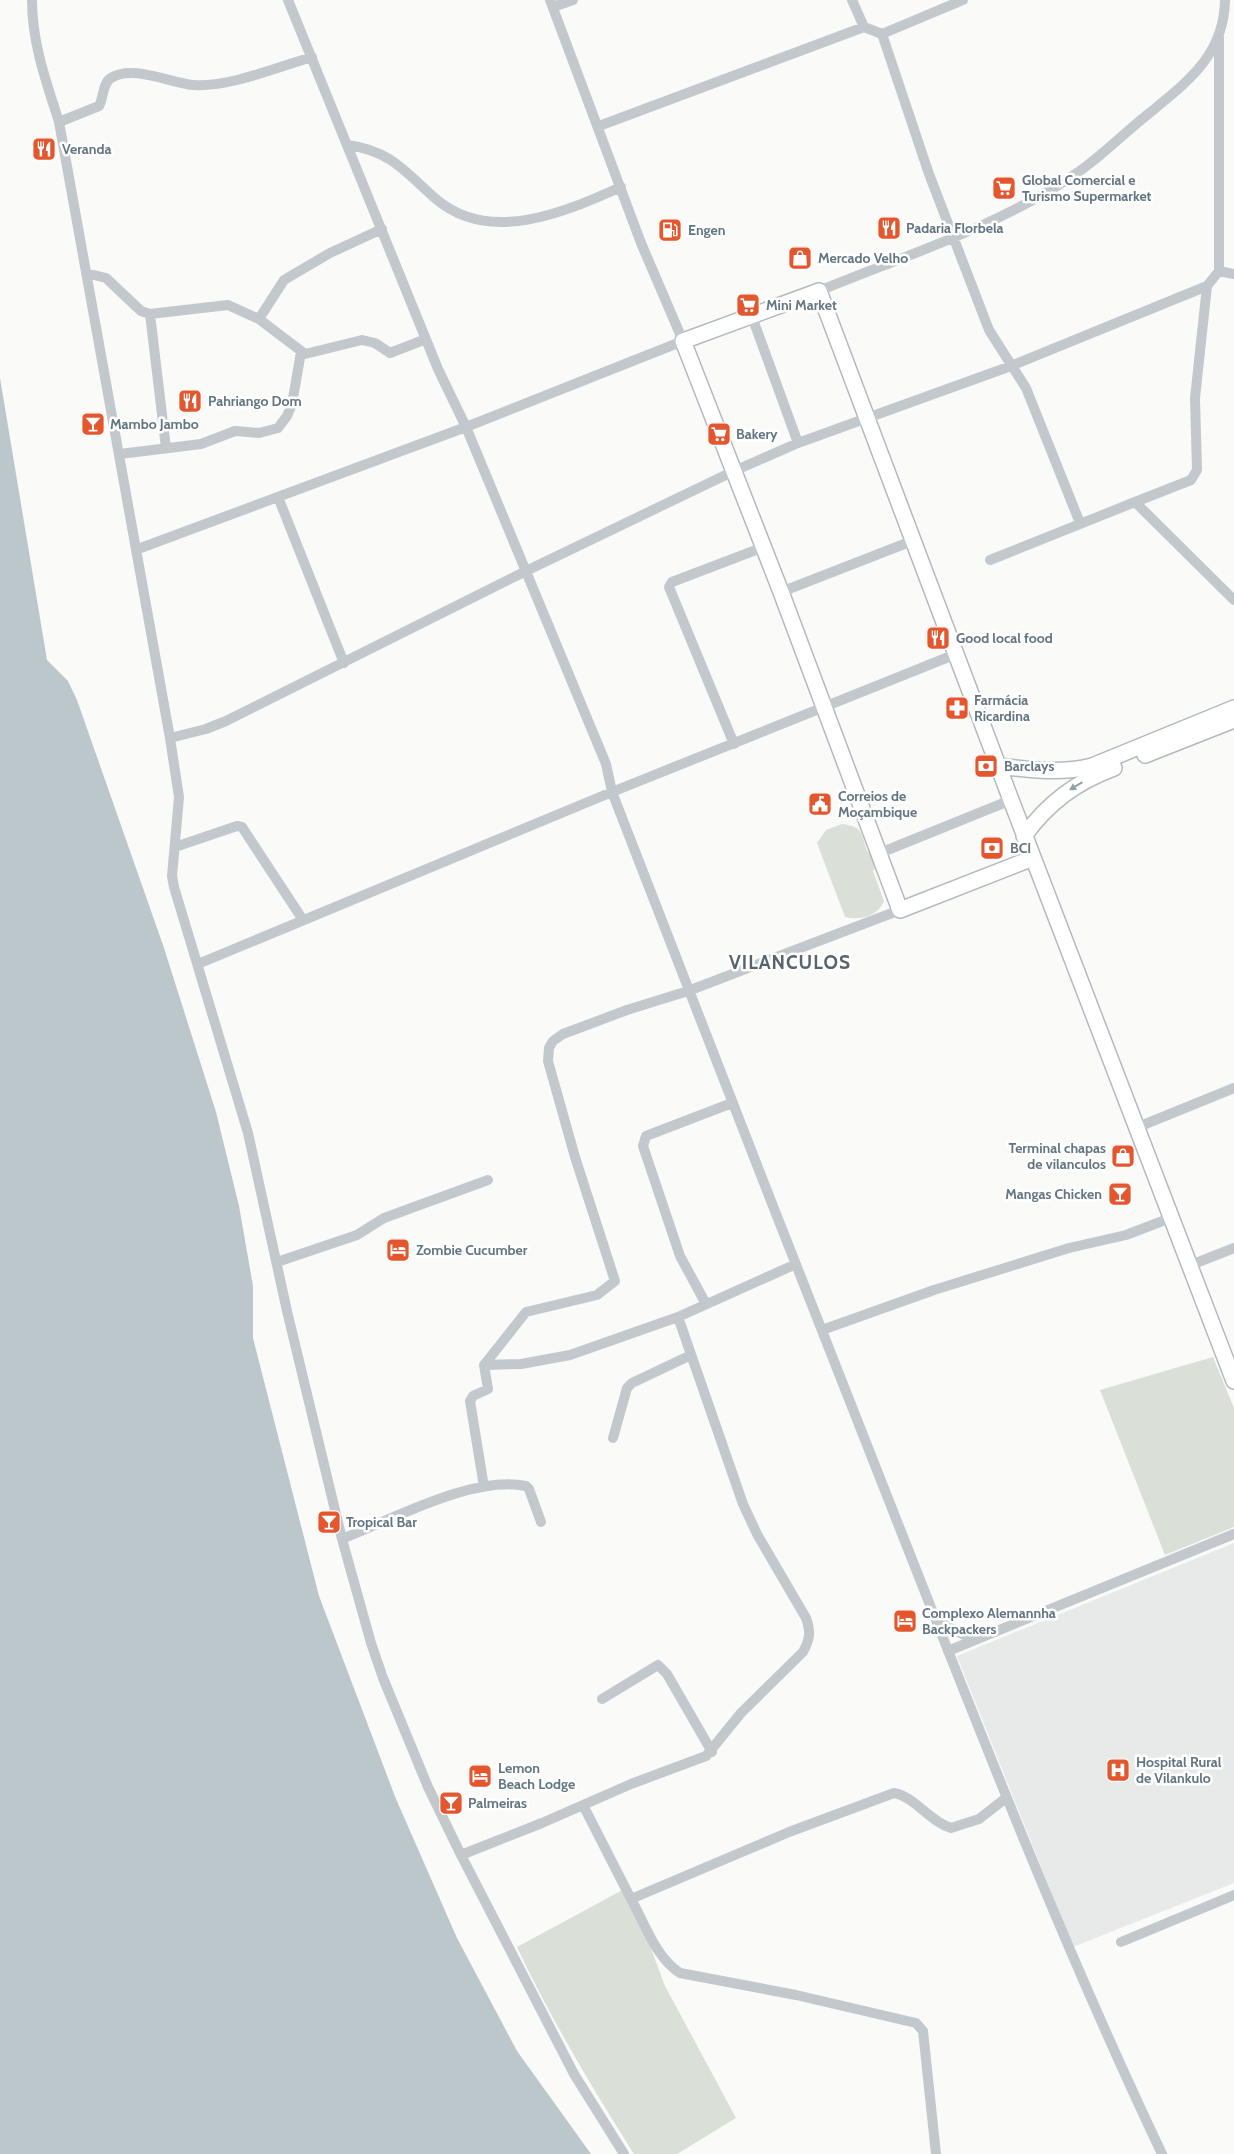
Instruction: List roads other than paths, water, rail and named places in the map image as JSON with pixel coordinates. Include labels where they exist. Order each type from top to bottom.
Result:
[{"type":"main road","points":[[1033,858],[900,910],[764,547],[683,341],[751,314],[818,291],[999,766],[1010,800],[1033,858],[1138,1127],[1234,1381]]},
{"type":"main road","points":[[999,766],[1059,772],[1092,766],[1234,708]]},
{"type":"main road","points":[[1024,836],[1036,820],[1064,793],[1080,783],[1234,720]]},
{"type":"street","points":[[32,0],[38,59],[59,122],[138,549],[170,738],[179,797],[172,876],[174,887],[248,1133],[287,1311],[342,1539],[371,1643],[383,1678],[428,1787],[574,2074],[624,2154]]},
{"type":"street","points":[[288,0],[426,339],[466,427],[606,764],[612,792],[688,991],[1006,1798],[1121,2068],[1162,2154]]},
{"type":"street","points":[[138,549],[466,427],[683,341],[642,243],[600,126],[552,4],[573,0]]},
{"type":"street","points":[[852,0],[864,27]]},
{"type":"street","points":[[600,126],[864,27],[882,34],[963,0]]},
{"type":"street","points":[[170,738],[206,729],[226,721],[526,571],[734,471],[798,443],[1011,366],[1207,286],[1219,271],[1219,37],[1225,0]]},
{"type":"street","points":[[882,34],[913,129],[989,330],[1026,388],[1045,431],[1080,522]]},
{"type":"street","points":[[818,291],[1016,209],[1076,174],[1186,83],[1208,59],[1219,37]]},
{"type":"street","points":[[59,122],[100,106],[106,83],[116,76],[140,74],[191,85],[220,84],[312,57]]},
{"type":"street","points":[[348,145],[367,148],[391,158],[452,212],[480,222],[546,217],[621,188]]},
{"type":"street","points":[[259,319],[284,280],[330,253],[382,229]]},
{"type":"street","points":[[1219,271],[1234,274]]},
{"type":"street","points":[[86,273],[106,278],[141,311],[150,314],[223,304],[259,319],[301,352],[311,354],[362,340],[374,343],[390,353],[426,339]]},
{"type":"street","points":[[990,560],[1080,522],[1191,480],[1197,470],[1196,398],[1207,286]]},
{"type":"street","points":[[150,314],[166,448]]},
{"type":"street","points":[[751,314],[798,443]]},
{"type":"street","points":[[120,454],[200,444],[235,431],[259,433],[278,428],[287,416],[292,404],[301,352]]},
{"type":"street","points":[[278,497],[344,663]]},
{"type":"street","points":[[1135,502],[1234,600]]},
{"type":"street","points":[[781,592],[912,541]]},
{"type":"street","points":[[734,744],[669,587],[672,582],[764,547]]},
{"type":"street","points":[[198,964],[612,792],[956,654]]},
{"type":"street","points":[[880,853],[1010,800]]},
{"type":"street","points":[[175,847],[237,826],[242,828],[304,920]]},
{"type":"street","points":[[484,1486],[470,1398],[488,1389],[484,1365],[526,1312],[597,1294],[615,1280],[575,1157],[548,1061],[553,1040],[563,1034],[627,1010],[688,991],[900,910]]},
{"type":"street","points":[[1138,1127],[1234,1088]]},
{"type":"street","points":[[706,1304],[680,1256],[643,1146],[646,1136],[732,1103]]},
{"type":"street","points":[[277,1262],[357,1235],[384,1218],[488,1180]]},
{"type":"street","points":[[822,1330],[934,1290],[1069,1248],[1126,1235],[1173,1218]]},
{"type":"street","points":[[1191,1265],[1234,1248]]},
{"type":"street","points":[[484,1365],[521,1364],[560,1358],[678,1317],[796,1264]]},
{"type":"street","points":[[461,1855],[631,1784],[706,1756],[712,1752],[741,1712],[803,1652],[809,1640],[811,1630],[806,1618],[756,1534],[742,1504],[678,1317]]},
{"type":"street","points":[[613,1438],[627,1388],[632,1383],[691,1355]]},
{"type":"street","points":[[342,1539],[440,1500],[484,1486],[526,1486],[540,1522]]},
{"type":"street","points":[[948,1651],[1234,1534]]},
{"type":"street","points":[[937,1621],[974,1640]]},
{"type":"street","points":[[602,1699],[658,1665],[667,1674],[712,1752]]},
{"type":"street","points":[[632,1899],[780,1836],[811,1826],[831,1815],[894,1793],[908,1799],[931,1819],[951,1828],[985,1816],[1006,1798]]},
{"type":"street","points":[[583,1805],[663,1957],[671,1967],[680,1973],[796,1995],[916,2023],[921,2026],[924,2031],[936,2154]]},
{"type":"street","points":[[1121,1942],[1234,1896]]},
{"type":"place","name":"Veranda","points":[[44,149]]},
{"type":"place","name":"Global Comercial e Turismo Supermarket","points":[[1004,188]]},
{"type":"place","name":"Padaria Florbela","points":[[889,228]]},
{"type":"place","name":"Engen","points":[[670,230]]},
{"type":"place","name":"Mercado Velho","points":[[800,258]]},
{"type":"place","name":"Mini Market","points":[[748,305]]},
{"type":"place","name":"Pahriango Dom","points":[[190,401]]},
{"type":"place","name":"Mambo Jambo","points":[[93,424]]},
{"type":"place","name":"Bakery","points":[[719,434]]},
{"type":"place","name":"Good local food","points":[[938,638]]},
{"type":"place","name":"Farmácia Ricardina","points":[[957,708]]},
{"type":"place","name":"Barclays","points":[[986,766]]},
{"type":"place","name":"Correios de Moçambique","points":[[820,804]]},
{"type":"place","name":"BCI","points":[[992,848]]},
{"type":"place","name":"Terminal chapas de vilanculos","points":[[1123,1156]]},
{"type":"place","name":"Mangas Chicken","points":[[1120,1194]]},
{"type":"place","name":"Zombie Cucumber","points":[[398,1250]]},
{"type":"place","name":"Tropical Bar","points":[[329,1522]]},
{"type":"place","name":"Complexo Alemannha Backpackers","points":[[905,1621]]},
{"type":"place","name":"Hospital Rural de Vilankulo","points":[[1118,1770]]},
{"type":"place","name":"Lemon Beach Lodge","points":[[480,1776]]},
{"type":"place","name":"Palmeiras","points":[[451,1803]]},
{"type":"district","name":"VILANCULOS","points":[[790,962]]}]
